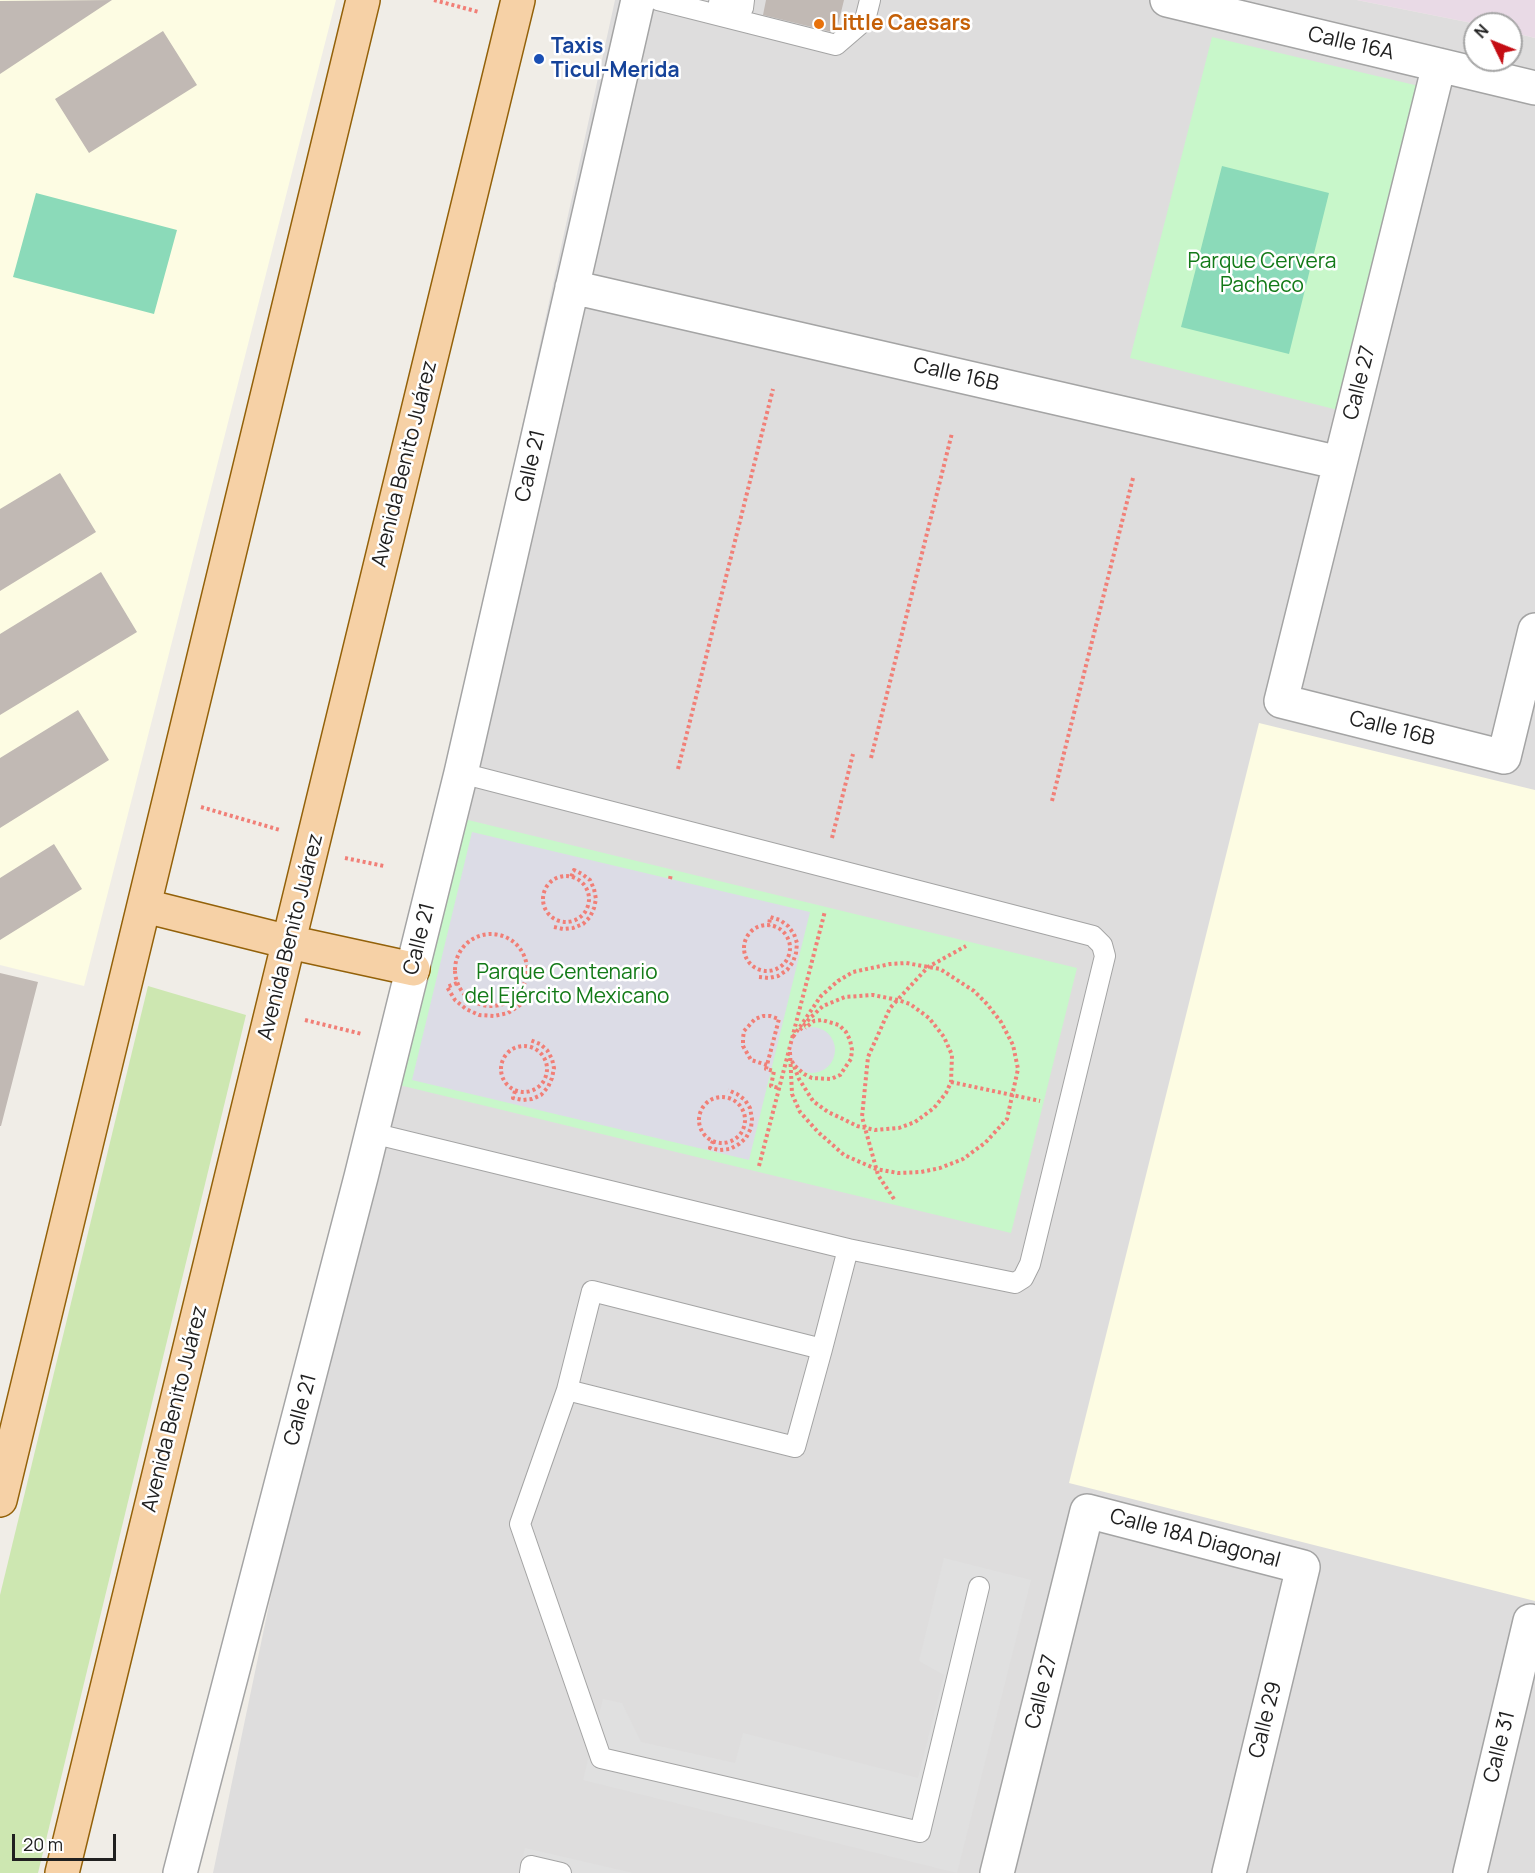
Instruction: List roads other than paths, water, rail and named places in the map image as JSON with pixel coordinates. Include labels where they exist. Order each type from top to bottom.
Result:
[{"type":"main road","points":[[0,1500],[363,0]]},
{"type":"main road","name":"Avenida Benito Juárez","points":[[62,1873],[518,0]]},
{"type":"main road","points":[[145,906],[289,942],[413,969]]},
{"type":"street","name":"Calle 21","points":[[180,1873],[372,1133],[461,773],[638,0]]},
{"type":"street","name":"Calle 16A","points":[[1167,0],[1535,88]]},
{"type":"street","name":"Calle 27","points":[[1281,701],[1440,65]]},
{"type":"street","name":"Calle 16B","points":[[572,287],[1340,464]]},
{"type":"street","name":"Calle 16B","points":[[1281,701],[1504,757],[1535,630]]},
{"type":"street","name":"Calle 27","points":[[997,1873],[1087,1511]]},
{"type":"street","name":"Calle 18A Diagonal","points":[[1087,1511],[1303,1567]]},
{"type":"street","name":"Calle 29","points":[[1229,1873],[1303,1567]]},
{"type":"street","name":"Calle 31","points":[[1470,1873],[1533,1622]]},
{"type":"lane","points":[[657,0],[836,45],[865,20],[870,0]]},
{"type":"lane","points":[[705,0],[742,8],[744,0]]},
{"type":"lane","points":[[372,1133],[848,1249],[1015,1283],[1023,1278],[1030,1264],[1105,956],[1102,945],[1092,936],[461,773]]},
{"type":"lane","points":[[567,1390],[795,1447],[848,1249]]},
{"type":"lane","points":[[822,1349],[592,1292],[567,1390],[520,1524],[602,1758],[920,1832],[979,1587]]},
{"type":"lane","points":[[530,1873],[531,1866],[561,1873]]},
{"type":"place","name":"Little Caesars","points":[[819,24]]},
{"type":"place","name":"Taxis Ticul-Merida","points":[[539,59]]},
{"type":"park label","name":"Parque Cervera Pacheco","points":[[1262,274]]},
{"type":"park label","name":"Parque Centenario del Ejército Mexicano","points":[[567,985]]}]
